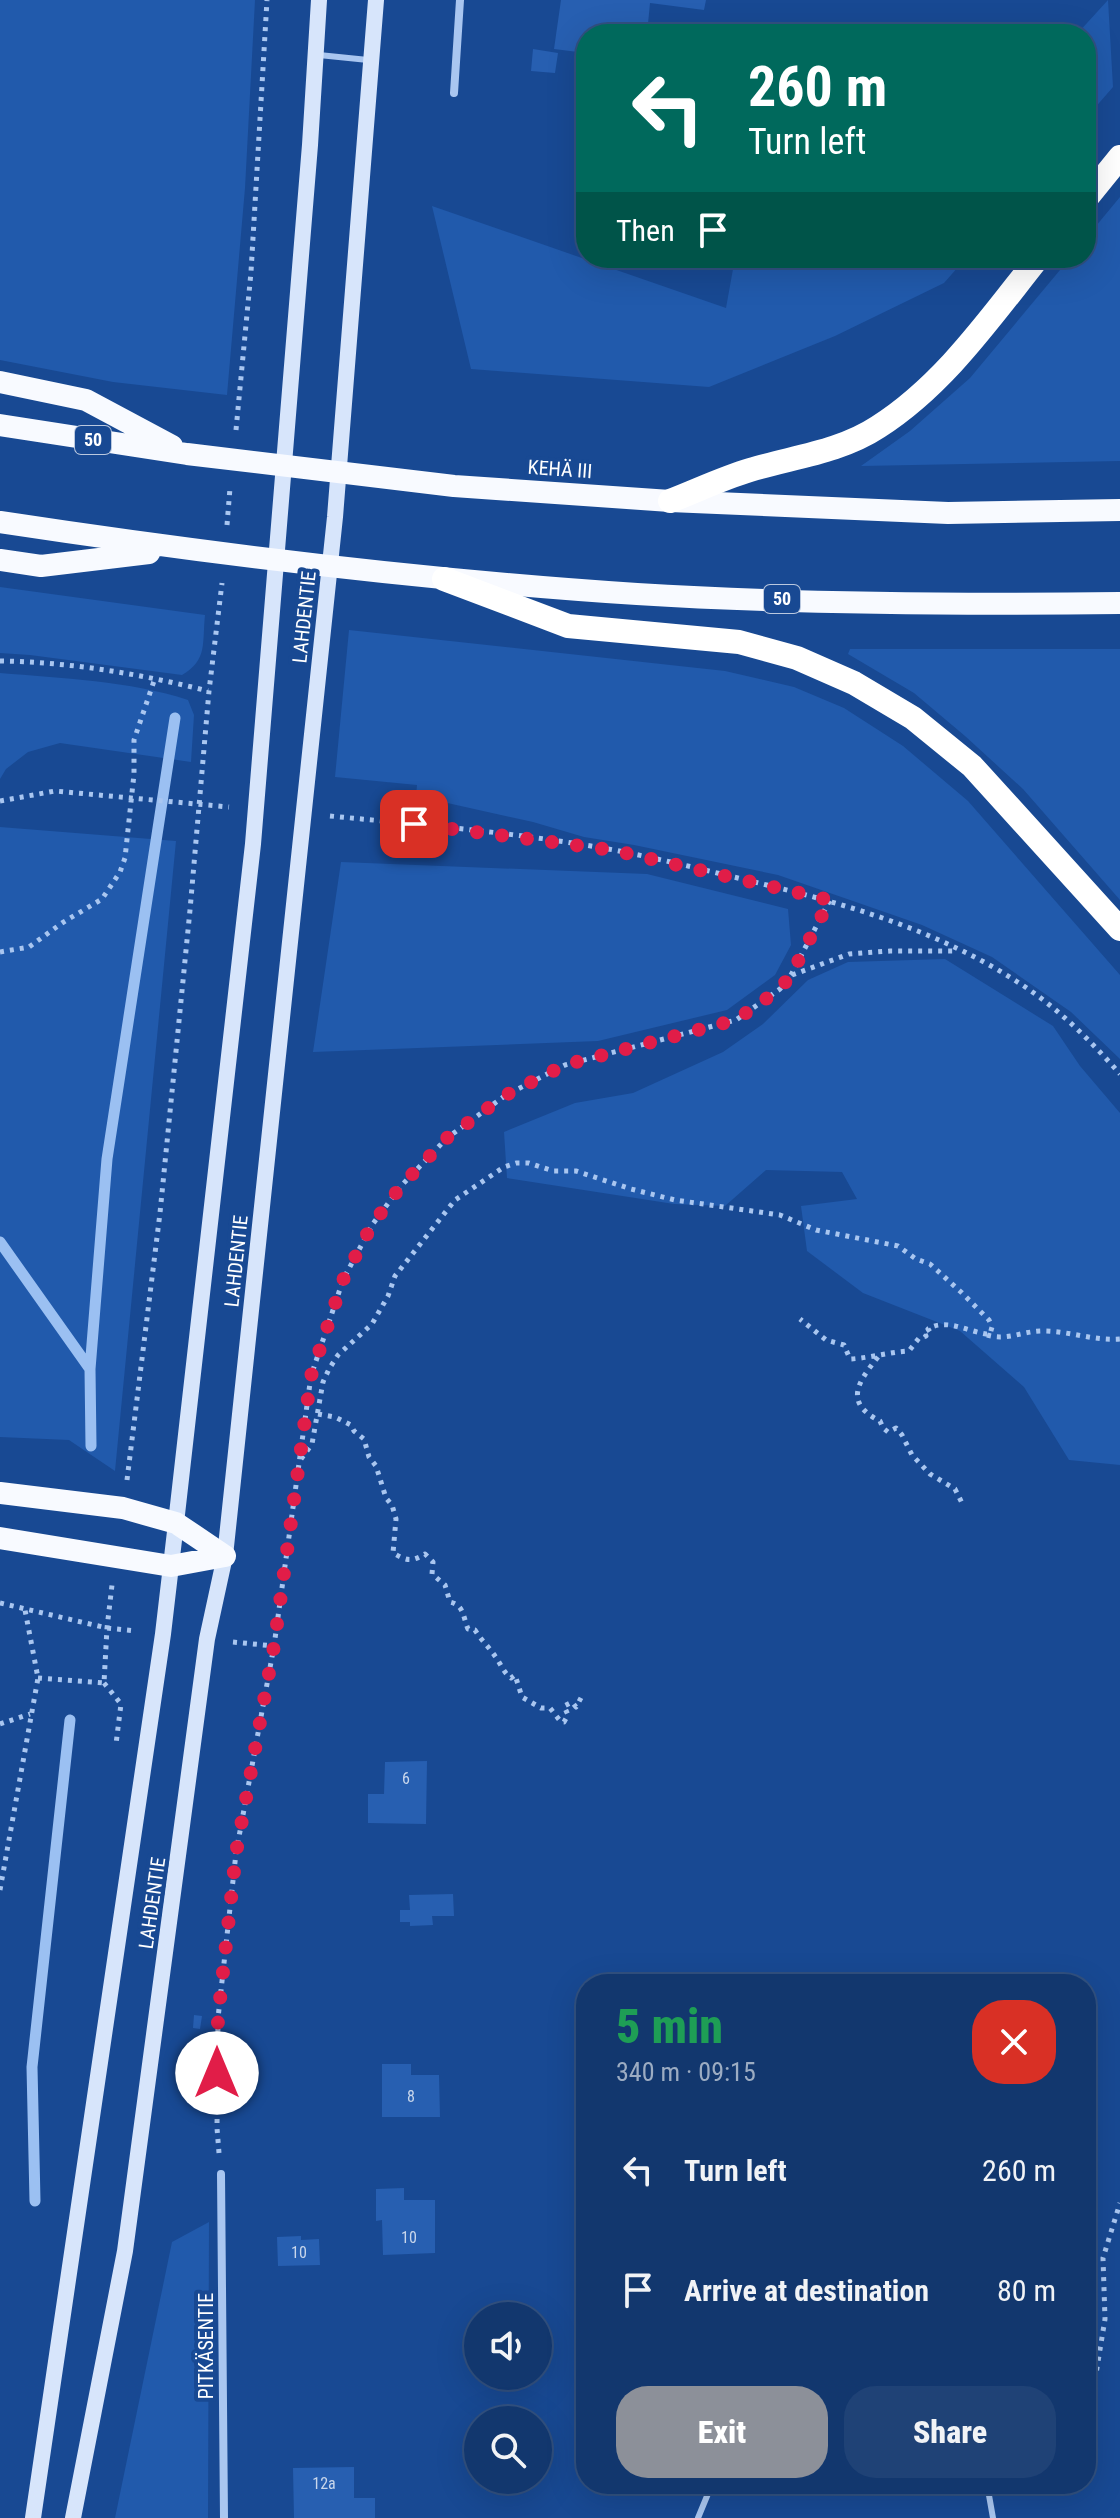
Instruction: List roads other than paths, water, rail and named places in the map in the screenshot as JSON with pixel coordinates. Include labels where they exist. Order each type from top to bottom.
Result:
[{"type":"highway","points":[[1096,187],[1120,157]]},
{"type":"highway","points":[[670,501],[747,471],[835,448],[877,428],[958,358],[1030,268]]},
{"type":"highway","points":[[0,382],[86,400],[187,454]]},
{"type":"highway","name":"KEHÄ III","points":[[0,425],[187,454],[454,486],[670,501],[948,513],[1120,510]]},
{"type":"highway","name":"50","points":[[0,522],[178,549],[444,579],[639,594],[847,602],[1120,603]]},
{"type":"highway","points":[[0,560],[41,566],[178,549]]},
{"type":"highway","points":[[444,579],[568,626],[739,642],[797,658],[854,683],[913,718],[972,766],[1120,929]]},
{"type":"highway","points":[[0,1493],[123,1508],[176,1523],[225,1556]]},
{"type":"highway","points":[[0,1538],[171,1566],[225,1556]]},
{"type":"main road","name":"LAHDENTIE","points":[[33,2518],[163,1634],[176,1523],[253,844],[319,0]]},
{"type":"main road","name":"LAHDENTIE","points":[[73,2518],[125,2251],[207,1639],[225,1556],[335,517],[376,0]]},
{"type":"street","points":[[454,93],[460,0]]},
{"type":"street","name":"PITKÄSENTIE","points":[[221,2174],[224,2518]]},
{"type":"lane","points":[[315,55],[371,60]]},
{"type":"lane","points":[[698,2518],[708,2494]]},
{"type":"lane","points":[[989,2494],[993,2518]]},
{"type":"waterway","points":[[91,1446],[90,1369],[107,1159],[175,718]]},
{"type":"waterway","points":[[0,1242],[90,1369]]},
{"type":"waterway","points":[[35,2201],[32,2067],[70,1720]]}]
